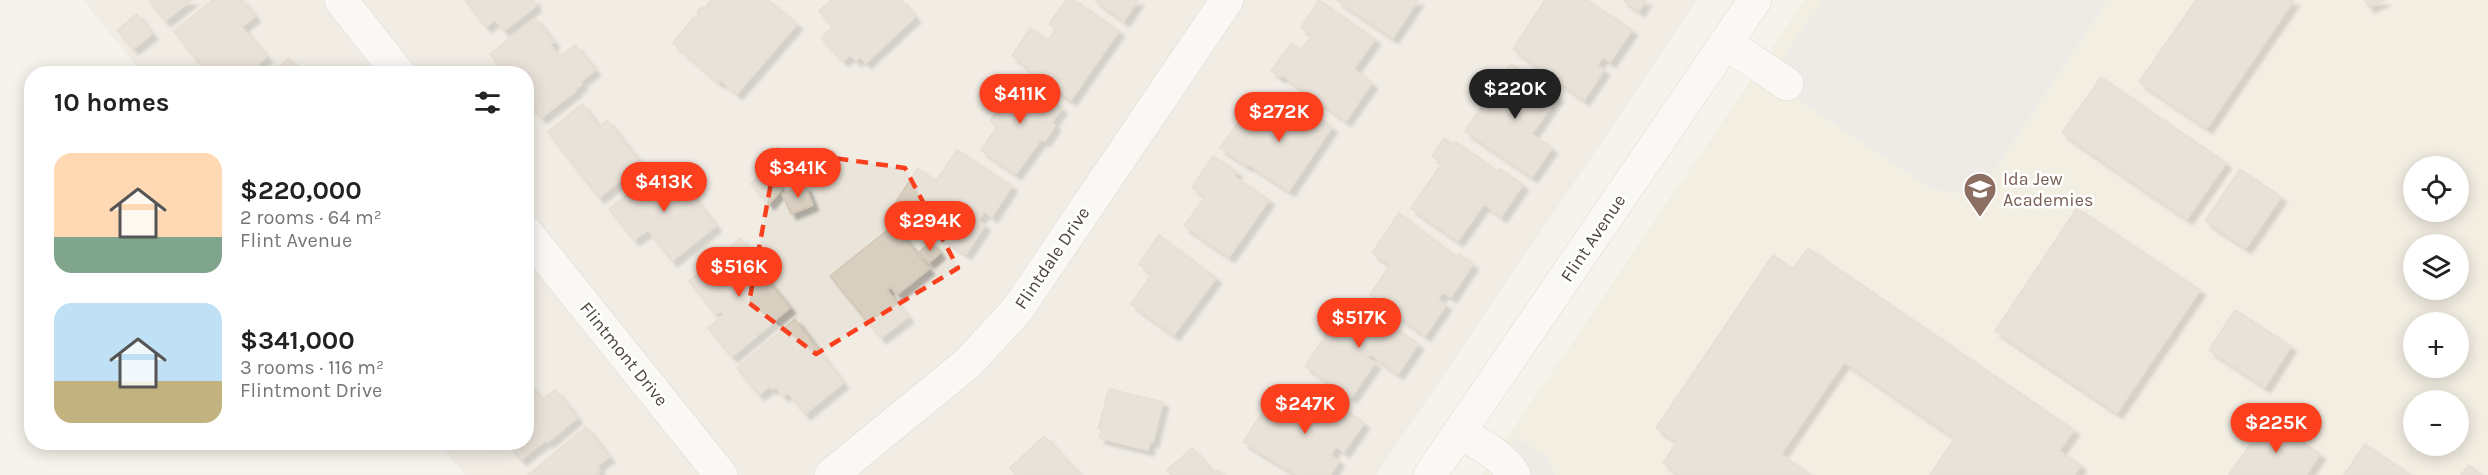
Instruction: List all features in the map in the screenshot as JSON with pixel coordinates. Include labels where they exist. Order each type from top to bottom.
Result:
[{"type":"street","points":[[341,0],[393,66]]},
{"type":"street","name":"Flintdale Drive","points":[[831,475],[968,363],[1017,310],[1227,0]]},
{"type":"street","name":"Flint Avenue","points":[[1430,475],[1755,0]]},
{"type":"street","points":[[1726,43],[1787,84]]},
{"type":"street","name":"Flintmont Drive","points":[[534,242],[721,475]]},
{"type":"street","points":[[1460,432],[1488,450],[1514,475]]},
{"type":"highlighted area","points":[[777,150],[905,168],[958,268],[816,354],[749,303]]},
{"type":"shaded area","points":[[83,0],[1698,0],[1376,475],[465,475],[445,450],[534,450],[534,66],[136,66]]},
{"type":"shaded area","name":"Ida Jew Academies","points":[[1805,0],[2488,0],[2488,475],[1482,475]]},
{"type":"shaded area","points":[[1823,0],[2108,0],[1986,183],[1962,193],[1930,188],[1768,79]]},
{"type":"shaded area","points":[[1517,437],[1549,459],[1555,475],[1490,475]]},
{"type":"building","points":[[149,0],[192,0],[165,21]]},
{"type":"building","points":[[213,0],[242,0],[255,16],[242,27],[267,57],[258,64],[259,66],[202,66],[174,31]]},
{"type":"building","points":[[465,0],[535,0],[533,2],[536,6],[504,31],[495,20],[486,27]]},
{"type":"building","points":[[711,0],[768,0],[797,24],[737,94],[720,80],[718,82],[673,43],[699,14],[697,12],[702,7],[705,8]]},
{"type":"building","points":[[831,0],[901,0],[915,17],[866,63],[860,57],[856,61],[850,55],[843,61],[821,38],[833,27],[819,11]]},
{"type":"building","points":[[1066,0],[1074,0],[1119,31],[1071,100],[1028,71],[1029,68],[1012,56],[1030,28],[1048,40],[1056,29],[1049,24]]},
{"type":"building","points":[[1095,0],[1138,0],[1124,21]]},
{"type":"building","points":[[1319,0],[1375,39],[1354,69],[1372,83],[1346,121],[1282,75],[1280,77],[1271,71],[1291,43],[1301,50],[1312,35],[1301,27]]},
{"type":"building","points":[[1337,0],[1418,0],[1393,38]]},
{"type":"building","points":[[1545,0],[1587,0],[1632,30],[1610,62],[1603,57],[1597,65],[1604,70],[1584,100],[1513,49]]},
{"type":"building","points":[[1623,0],[1646,0],[1639,11]]},
{"type":"building","points":[[2196,0],[2294,0],[2207,128],[2139,82]]},
{"type":"building","points":[[2365,0],[2385,0],[2369,7]]},
{"type":"building","points":[[137,14],[152,34],[133,49],[117,30]]},
{"type":"building","points":[[535,18],[554,42],[550,45],[560,57],[575,45],[595,70],[580,82],[582,84],[576,91],[541,118],[534,110],[534,66],[500,66],[490,54]]},
{"type":"building","points":[[289,58],[296,66],[280,66]]},
{"type":"building","points":[[1511,64],[1558,96],[1532,134],[1552,148],[1532,177],[1465,131]]},
{"type":"building","points":[[2101,77],[2226,163],[2187,219],[2062,133]]},
{"type":"building","points":[[1018,78],[1028,85],[1030,82],[1037,88],[1036,90],[1062,108],[1052,122],[1055,125],[1045,141],[1041,139],[1016,174],[981,150],[997,127],[990,121]]},
{"type":"building","points":[[1285,95],[1332,127],[1289,191],[1220,148],[1241,118],[1261,132]]},
{"type":"building","points":[[582,104],[599,127],[607,120],[641,164],[633,171],[634,173],[629,177],[627,175],[599,198],[548,132]]},
{"type":"building","points":[[1444,138],[1454,145],[1456,142],[1523,185],[1501,217],[1484,204],[1458,241],[1411,208],[1442,163],[1432,156]]},
{"type":"building","points":[[957,150],[1012,186],[992,217],[984,211],[978,221],[985,225],[966,254],[893,206],[918,168],[936,181]]},
{"type":"building","points":[[1213,156],[1237,172],[1234,176],[1269,200],[1229,257],[1184,226],[1205,197],[1192,187]]},
{"type":"building","points":[[667,163],[716,226],[672,261],[648,230],[634,240],[609,209]]},
{"type":"building","points":[[765,168],[782,189],[769,204],[751,184]]},
{"type":"building","points":[[2240,169],[2281,197],[2246,248],[2205,221]]},
{"type":"building","points":[[805,185],[813,205],[791,214],[782,194]]},
{"type":"building","points":[[2077,208],[2200,290],[2117,413],[1995,331]]},
{"type":"building","points":[[1399,213],[1457,257],[1459,254],[1473,264],[1451,297],[1443,292],[1438,299],[1446,305],[1425,336],[1370,295],[1390,265],[1372,253]]},
{"type":"building","points":[[894,225],[929,269],[897,295],[891,287],[887,290],[908,317],[881,338],[830,276]]},
{"type":"building","points":[[1159,235],[1216,278],[1174,335],[1131,304],[1152,274],[1139,264]]},
{"type":"building","points":[[740,238],[762,265],[758,269],[790,308],[732,357],[708,328],[724,314],[721,311],[716,315],[689,281],[734,247],[732,245]]},
{"type":"building","points":[[931,242],[940,253],[929,263],[919,252]]},
{"type":"building","points":[[1808,248],[2074,430],[2059,451],[2081,465],[2074,475],[1930,475],[1955,438],[1844,362],[1781,454],[1811,475],[1680,475],[1663,463],[1677,442],[1656,428],[1773,255],[1793,269]]},
{"type":"building","points":[[1351,298],[1418,344],[1398,374],[1370,354],[1367,358],[1375,363],[1351,398],[1305,366]]},
{"type":"building","points":[[2235,310],[2291,346],[2265,387],[2209,350]]},
{"type":"building","points":[[795,319],[843,383],[805,414],[788,393],[783,396],[776,387],[772,389],[770,386],[759,395],[737,368]]},
{"type":"building","points":[[1309,386],[1364,423],[1344,452],[1336,446],[1331,455],[1339,461],[1330,475],[1297,475],[1243,442],[1268,404],[1289,417]]},
{"type":"building","points":[[1109,389],[1163,402],[1153,442],[1150,441],[1148,450],[1099,438],[1102,429],[1098,429]]},
{"type":"building","points":[[534,390],[542,400],[555,390],[577,418],[548,442],[546,440],[534,450]]},
{"type":"building","points":[[2268,418],[2320,454],[2306,475],[2229,475]]},
{"type":"building","points":[[586,427],[609,457],[597,466],[600,471],[597,473],[599,475],[528,475]]},
{"type":"building","points":[[1044,436],[1080,475],[1016,475],[1010,468]]},
{"type":"building","points":[[2365,444],[2411,475],[2344,475]]},
{"type":"building","points":[[1192,448],[1213,473],[1218,470],[1223,475],[1171,475],[1167,470]]},
{"type":"building","points":[[513,450],[534,450],[521,460]]},
{"type":"building","points":[[2469,465],[2482,475],[2461,475]]},
{"type":"place","name":"Ida Jew Academies","points":[[1980,218]]}]
